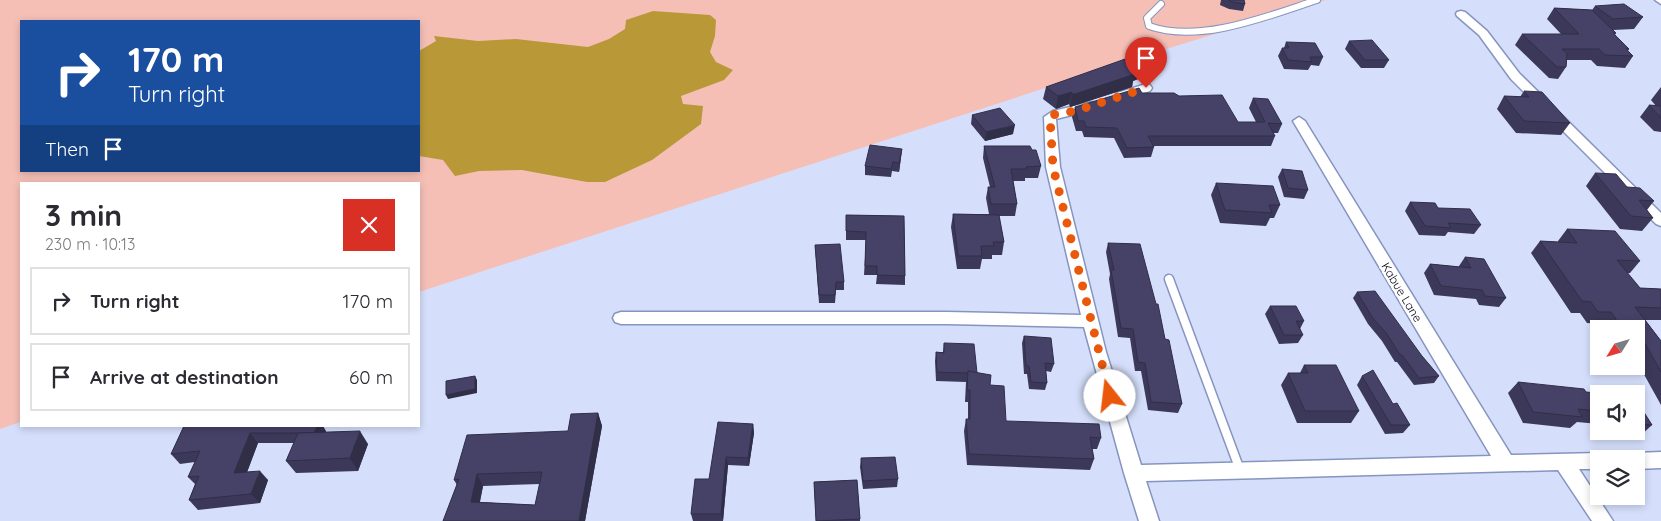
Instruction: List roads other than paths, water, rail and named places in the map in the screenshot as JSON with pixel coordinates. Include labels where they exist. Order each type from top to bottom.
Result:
[{"type":"street","points":[[1461,14],[1483,33],[1515,76],[1661,221]]},
{"type":"street","points":[[1146,88],[1075,111],[1052,115],[1050,117],[1050,124],[1053,167],[1090,321],[1133,473],[1149,521]]},
{"type":"street","name":"Kabue Lane","points":[[1299,121],[1506,462]]},
{"type":"street","points":[[621,318],[947,318],[1090,321]]},
{"type":"street","points":[[1645,461],[1661,460]]},
{"type":"street","points":[[1133,473],[1590,461]]},
{"type":"street","points":[[1564,462],[1603,521]]},
{"type":"lane","points":[[1161,4],[1147,18],[1149,26],[1163,30],[1192,31],[1237,24],[1317,0]]},
{"type":"lane","points":[[1169,279],[1240,470]]}]
